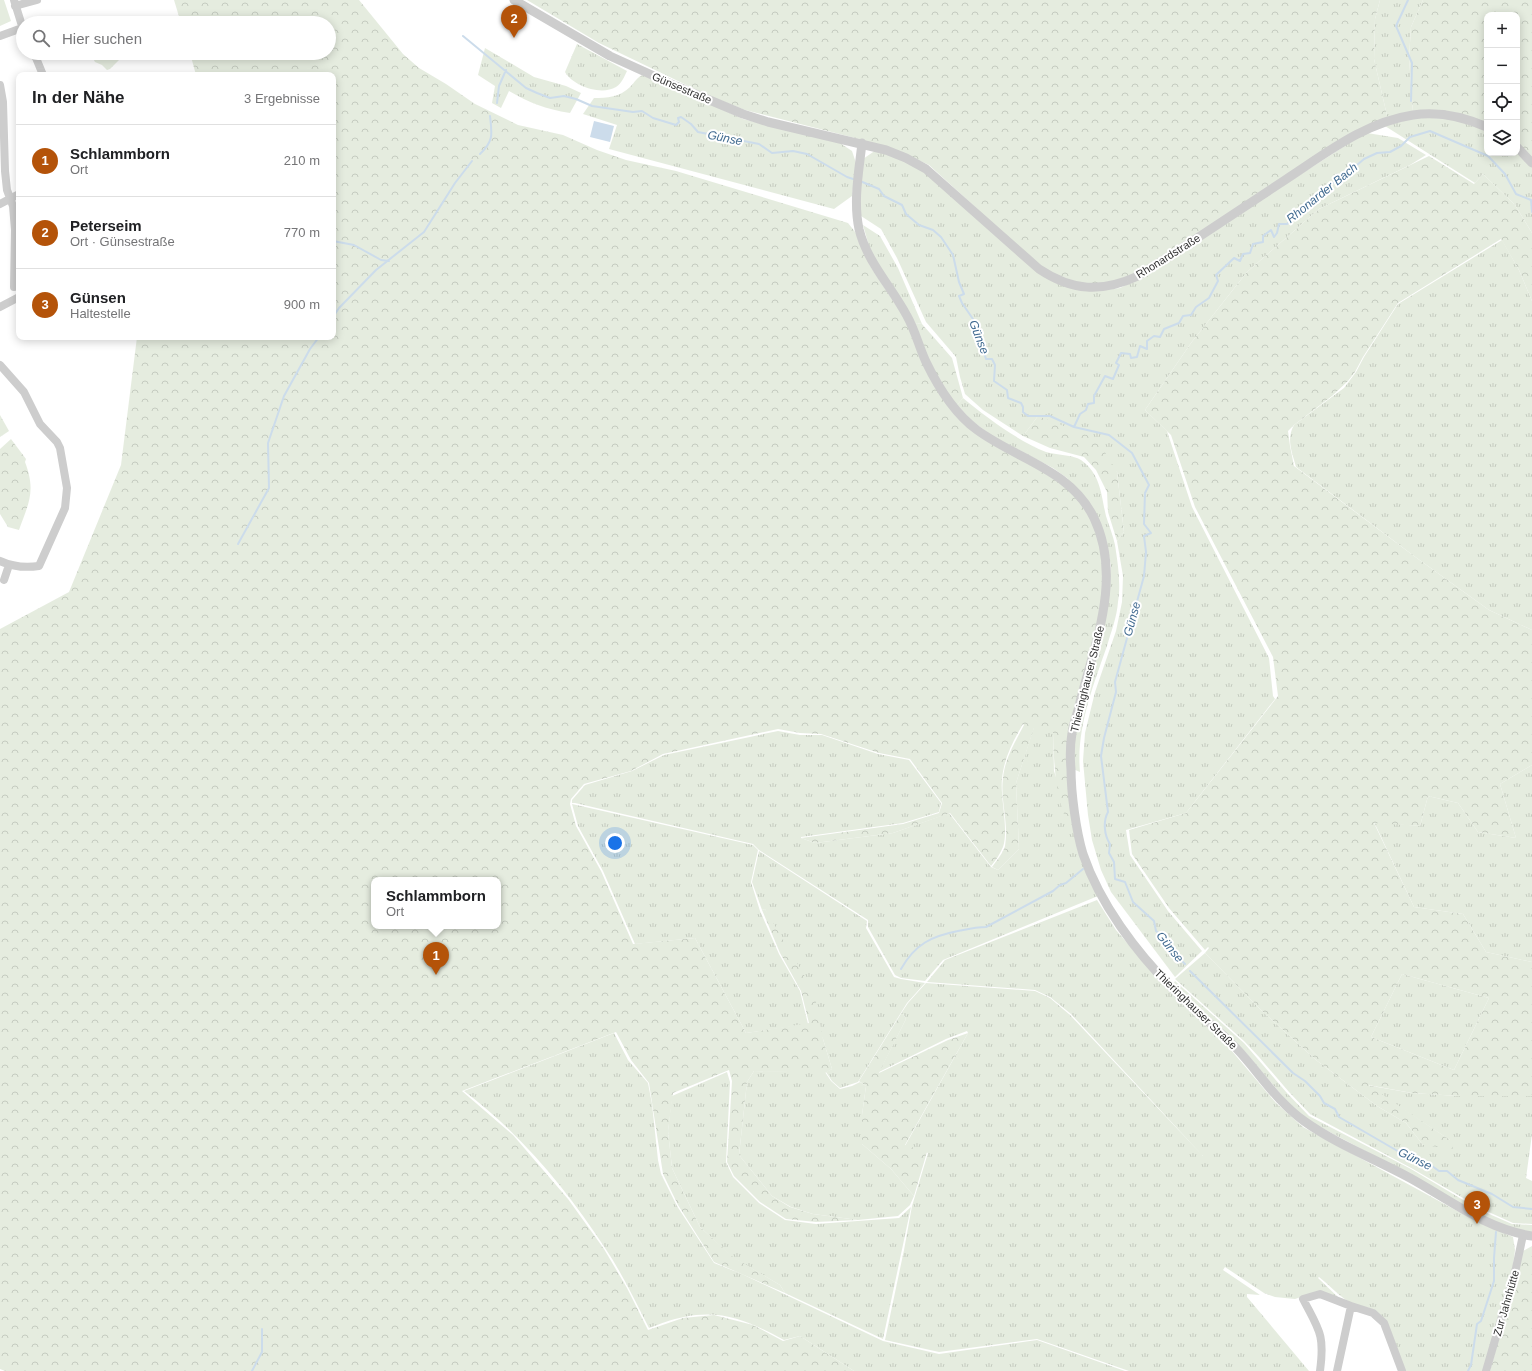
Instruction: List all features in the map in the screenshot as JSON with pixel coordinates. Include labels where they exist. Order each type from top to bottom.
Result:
[{"type":"street","points":[[19,16],[14,3],[37,0]]},
{"type":"street","name":"Günsestraße","points":[[514,0],[610,56],[729,108],[768,122],[862,143]]},
{"type":"street","points":[[0,36],[16,30]]},
{"type":"street","points":[[37,60],[42,72]]},
{"type":"street","points":[[0,85],[3,102],[4,171],[7,190],[13,206],[15,230],[14,287]]},
{"type":"street","name":"Rhonardstraße","points":[[862,143],[906,158],[926,169],[1019,252],[1047,274],[1056,279],[1077,286],[1097,288],[1118,284],[1138,276],[1339,144],[1377,125],[1403,117],[1443,114],[1461,117],[1484,126]]},
{"type":"street","name":"Thieringhauser Straße","points":[[862,143],[856,204],[860,231],[869,257],[910,321],[926,360],[940,388],[956,411],[973,428],[993,441],[1052,472],[1080,496],[1093,516],[1103,541],[1107,566],[1106,593],[1102,619],[1072,734],[1071,770],[1077,832],[1083,854],[1106,903],[1139,950],[1168,984],[1238,1050],[1293,1113],[1322,1133],[1412,1179],[1488,1223],[1527,1235]]},
{"type":"street","points":[[1520,150],[1532,163]]},
{"type":"street","points":[[0,204],[16,195]]},
{"type":"street","points":[[0,307],[16,299]]},
{"type":"street","points":[[0,365],[24,392],[40,424],[57,442],[60,448],[67,488],[65,508],[39,566],[27,567],[9,565],[0,561]]},
{"type":"street","points":[[4,580],[9,565]]},
{"type":"street","name":"Zur Jahnhütte","points":[[1486,1371],[1527,1235]]},
{"type":"street","points":[[1320,1371],[1322,1349],[1321,1336],[1317,1324],[1303,1299],[1320,1294],[1373,1313],[1384,1323],[1402,1371]]},
{"type":"street","points":[[1337,1371],[1351,1306]]},
{"type":"green space","points":[[0,0],[4,0],[11,21],[0,26]]},
{"type":"green space","points":[[174,0],[359,0],[403,54],[419,68],[475,104],[518,125],[563,135],[597,150],[626,160],[676,171],[848,223],[856,233],[870,266],[907,322],[922,324],[952,358],[963,398],[952,411],[1052,475],[1078,499],[1090,518],[1101,541],[1106,567],[1100,618],[1070,731],[1076,838],[1069,826],[1060,800],[1055,773],[1053,731],[1034,728],[1016,783],[1019,849],[998,870],[992,867],[1005,846],[1006,837],[1002,786],[1005,840],[1001,852],[991,866],[950,813],[893,833],[815,843],[801,838],[903,824],[939,813],[942,803],[910,759],[879,753],[821,734],[800,733],[778,729],[663,754],[631,771],[584,784],[571,799],[570,804],[576,826],[601,871],[633,944],[695,938],[746,1033],[809,1023],[801,991],[780,953],[762,910],[765,909],[814,992],[823,1039],[832,1069],[825,1073],[754,1071],[747,1082],[739,1155],[772,1196],[790,1207],[813,1214],[858,1220],[816,1222],[786,1219],[760,1202],[734,1176],[727,1162],[732,1081],[729,1070],[673,1093],[668,1131],[672,1168],[700,1227],[733,1257],[780,1285],[785,1293],[714,1262],[678,1205],[663,1174],[649,1083],[631,1060],[616,1032],[462,1091],[513,1135],[568,1199],[604,1249],[627,1288],[648,1330],[683,1318],[714,1315],[753,1325],[783,1341],[800,1336],[854,1371],[5,1371],[0,1369],[0,629],[69,592],[121,465],[137,340],[336,340],[336,72],[195,72],[192,60],[336,60],[336,16],[179,16]],"holes":[[[1023,724],[1024,725],[1008,757],[1002,786],[1003,771],[1012,743]]]},
{"type":"green space","points":[[527,0],[1380,0],[1375,19],[1374,59],[1388,120],[1378,123],[1161,260],[1117,283],[1079,285],[1039,265],[929,165],[907,155],[859,139],[745,110],[705,94],[599,43]]},
{"type":"green space","points":[[1380,0],[1423,0],[1411,27],[1409,58],[1413,112],[1388,120],[1374,59],[1375,19]]},
{"type":"green space","points":[[1423,0],[1532,0],[1532,159],[1520,146],[1520,12],[1484,12],[1484,124],[1413,112],[1409,58],[1411,27]]},
{"type":"green space","points":[[577,44],[627,71],[620,84],[610,90],[595,90],[574,82],[565,72]]},
{"type":"green space","points":[[485,48],[534,77],[566,86],[581,93],[570,113],[553,110],[538,105],[509,91],[501,108],[492,103],[495,86],[478,75]]},
{"type":"green space","points":[[94,60],[119,60],[107,70],[102,65]]},
{"type":"green space","points":[[644,74],[743,119],[840,143],[852,151],[856,163],[852,196],[834,209],[609,149],[617,125],[583,114],[594,98],[618,95],[630,87],[639,77]]},
{"type":"green space","points":[[1417,117],[1462,120],[1484,129],[1484,156],[1520,156],[1532,167],[1532,233],[1515,205],[1483,174],[1475,183],[1385,126]]},
{"type":"green space","points":[[1367,133],[1398,138],[1426,155],[1410,165],[1319,209],[1247,272],[1191,343],[1145,410],[1167,431],[1192,507],[1269,658],[1273,696],[1275,699],[1186,813],[1126,830],[1130,855],[1168,911],[1202,951],[1175,977],[1111,892],[1101,870],[1092,840],[1088,815],[1083,761],[1085,733],[1095,692],[1116,631],[1122,602],[1123,576],[1117,541],[1124,532],[1117,472],[1038,416],[1023,436],[983,410],[965,394],[956,357],[926,322],[897,258],[881,229],[861,216],[859,195],[863,159],[876,150],[904,160],[1098,291],[1120,288],[1142,277]]},
{"type":"green space","points":[[1429,156],[1474,184],[1483,174],[1515,205],[1532,233],[1532,301],[1519,270],[1501,239],[1398,303],[1348,381],[1332,396],[1288,431],[1294,466],[1489,610],[1532,630],[1532,765],[1500,784],[1516,838],[1478,832],[1458,803],[1428,796],[1420,826],[1374,823],[1414,907],[1463,914],[1486,952],[1532,962],[1532,1096],[1458,1096],[1412,1093],[1368,1085],[1450,1140],[1453,1149],[1423,1145],[1406,1123],[1377,1106],[1316,1060],[1262,1011],[1205,953],[1209,948],[1208,947],[1205,950],[1169,908],[1132,854],[1129,830],[1186,813],[1278,696],[1273,657],[1195,507],[1171,435],[1145,410],[1191,343],[1247,272],[1319,209]],"holes":[[[1402,974],[1489,998],[1454,1070],[1371,1037]]]},
{"type":"green space","points":[[863,225],[880,236],[898,268],[922,324],[915,323],[871,253]]},
{"type":"green space","points":[[1502,240],[1519,270],[1532,301],[1532,630],[1489,610],[1414,556],[1296,467],[1290,440],[1290,435],[1294,425],[1344,388],[1356,372],[1398,304]]},
{"type":"green space","points":[[963,398],[992,421],[1024,442],[1046,452],[1074,457],[1081,460],[1093,472],[1099,485],[1106,516],[1115,545],[1119,574],[1119,595],[1114,624],[1091,692],[1083,724],[1079,756],[1080,772],[1073,769],[1075,733],[1105,619],[1111,566],[1106,540],[1067,478],[1053,468],[992,436],[971,420],[957,405]]},
{"type":"green space","points":[[0,415],[9,431],[0,437]]},
{"type":"green space","points":[[1038,416],[1097,439],[1117,472],[1124,532],[1117,541],[1108,512],[1107,492],[1096,470],[1084,457],[1050,448],[1023,436]]},
{"type":"green space","points":[[11,439],[26,459],[25,462],[31,489],[28,504],[19,530],[8,527],[0,514],[0,449]]},
{"type":"green space","points":[[1034,727],[1053,730],[1054,771],[1076,838],[1098,896],[943,960],[925,981],[901,978],[895,975],[868,927],[868,920],[759,850],[753,844],[572,803],[572,800],[585,785],[632,771],[664,755],[778,731],[800,735],[822,735],[878,754],[909,760],[941,803],[939,812],[903,823],[801,838],[815,843],[893,833],[949,813],[991,867],[998,870],[1019,849],[1016,783]]},
{"type":"green space","points":[[1532,765],[1532,962],[1486,952],[1463,914],[1414,907],[1374,822],[1420,826],[1428,796],[1458,803],[1478,832],[1516,838],[1500,784]]},
{"type":"green space","points":[[572,804],[753,845],[758,850],[751,882],[760,911],[779,954],[800,991],[808,1024],[746,1033],[695,938],[635,944],[603,871],[578,826]]},
{"type":"green space","points":[[759,851],[867,921],[866,928],[894,977],[925,983],[907,1003],[858,1082],[840,1088],[832,1081],[826,1072],[832,1069],[823,1039],[765,909],[762,910],[752,882]]},
{"type":"green space","points":[[1097,900],[1116,930],[1166,988],[1225,1043],[1276,1103],[1303,1127],[1472,1219],[1513,1237],[1515,1250],[1513,1266],[1484,1371],[1405,1371],[1387,1322],[1382,1316],[1372,1309],[1346,1300],[1319,1277],[1318,1278],[1340,1299],[1316,1292],[1295,1299],[1275,1297],[1264,1293],[1225,1267],[1223,1270],[1260,1295],[1247,1294],[1247,1297],[1309,1371],[1129,1371],[1037,1339],[939,1352],[885,1340],[912,1206],[928,1153],[905,1146],[968,1033],[967,1031],[946,1039],[879,1072],[906,1019],[902,1012],[926,983],[1035,991],[1050,998],[1070,1015],[1203,1156],[1071,1014],[1050,997],[1035,990],[927,982],[945,960]]},
{"type":"green space","points":[[1205,953],[1262,1011],[1316,1060],[1377,1106],[1406,1123],[1423,1145],[1450,1140],[1366,1085],[1412,1093],[1458,1096],[1532,1096],[1532,1134],[1526,1178],[1532,1181],[1532,1224],[1513,1223],[1482,1209],[1413,1169],[1310,1114],[1244,1041],[1175,979]]},
{"type":"green space","points":[[1402,974],[1489,998],[1454,1070],[1371,1037]]},
{"type":"green space","points":[[1175,981],[1244,1043],[1309,1116],[1411,1169],[1480,1210],[1512,1224],[1532,1225],[1532,1233],[1507,1227],[1473,1211],[1390,1164],[1307,1120],[1295,1111],[1247,1054],[1174,983]]},
{"type":"green space","points":[[902,1012],[906,1019],[879,1073],[948,1040],[968,1033],[905,1145],[927,1152],[914,1196],[891,1169],[862,1144],[862,1115],[866,1086],[859,1081]]},
{"type":"green space","points":[[614,1033],[628,1060],[648,1083],[661,1174],[677,1206],[714,1263],[742,1274],[883,1341],[939,1354],[1037,1340],[1125,1371],[854,1371],[800,1336],[784,1340],[748,1323],[724,1316],[698,1315],[684,1317],[649,1328],[611,1258],[575,1205],[523,1144],[485,1107],[464,1091]]},
{"type":"green space","points":[[754,1071],[825,1072],[831,1081],[840,1089],[860,1082],[866,1086],[862,1115],[862,1144],[891,1169],[914,1196],[910,1205],[898,1216],[858,1220],[813,1214],[791,1207],[772,1196],[739,1155],[747,1082]]},
{"type":"green space","points":[[727,1072],[730,1082],[726,1162],[733,1177],[759,1203],[785,1220],[816,1224],[899,1218],[911,1207],[883,1339],[785,1293],[780,1285],[732,1257],[700,1227],[672,1168],[668,1131],[672,1096]]},
{"type":"green space","points":[[1532,1246],[1532,1371],[1490,1371],[1523,1251]]},
{"type":"water","points":[[594,121],[614,126],[610,142],[590,137]]},
{"type":"waterway","points":[[1408,0],[1396,26],[1412,63],[1411,101]]},
{"type":"waterway","name":"Günse","points":[[463,36],[526,88],[550,98],[564,96],[576,99],[592,106],[633,112],[642,111],[653,118],[676,125],[679,122],[678,118],[681,117],[691,124],[698,132],[759,144],[772,153],[793,151],[807,154],[847,177],[856,180]]},
{"type":"waterway","points":[[497,103],[499,86],[506,70]]},
{"type":"waterway","points":[[480,154],[490,141],[490,116]]},
{"type":"waterway","name":"Rhonarder Bach","points":[[1074,427],[1080,414],[1086,410],[1088,404],[1094,403],[1094,396],[1105,376],[1113,379],[1119,365],[1116,363],[1121,353],[1130,354],[1131,358],[1137,357],[1140,346],[1147,349],[1147,341],[1154,336],[1160,337],[1164,329],[1179,323],[1183,316],[1191,315],[1196,307],[1209,298],[1218,281],[1216,275],[1234,258],[1240,261],[1243,254],[1250,253],[1253,244],[1263,242],[1263,236],[1271,230],[1274,237],[1277,233],[1279,224],[1287,224],[1334,182],[1346,177],[1350,171],[1364,159],[1377,153],[1390,152],[1401,146],[1410,137],[1430,131],[1488,156],[1505,174],[1516,194],[1531,200],[1532,212]]},
{"type":"waterway","points":[[336,312],[376,270],[424,232],[455,183],[472,161]]},
{"type":"waterway","name":"Günse","points":[[860,181],[879,189],[884,196],[902,205],[906,214],[919,225],[933,230],[941,237],[953,255],[959,282],[964,294],[959,296],[975,322],[986,359],[992,359],[995,365],[994,381],[1007,390],[1008,398],[1021,403],[1023,412],[1028,416],[1050,416],[1074,427],[1109,435],[1132,453],[1149,485],[1145,493],[1144,524],[1151,533],[1144,536],[1146,552],[1144,576],[1115,682],[1116,692],[1101,756],[1108,812],[1105,820],[1105,828],[1106,836],[1110,844],[1109,853],[1114,862],[1115,879],[1125,882],[1133,902],[1154,921],[1156,931],[1164,937],[1166,945],[1185,964]]},
{"type":"waterway","points":[[336,242],[354,245],[381,260],[389,261]]},
{"type":"waterway","points":[[238,544],[269,488],[268,443],[284,396],[310,349],[317,340]]},
{"type":"waterway","points":[[901,969],[912,953],[925,942],[949,933],[972,928],[986,927],[1053,891],[1060,885],[1066,883],[1083,869]]},
{"type":"waterway","name":"Günse","points":[[1190,971],[1293,1073],[1305,1081],[1320,1096],[1324,1103],[1335,1109],[1339,1117],[1401,1153],[1432,1166],[1439,1171],[1447,1171],[1458,1180],[1492,1194],[1513,1207],[1532,1209]]},
{"type":"waterway","points":[[1468,1371],[1471,1365],[1477,1324],[1481,1321],[1494,1281],[1496,1232]]},
{"type":"waterway","points":[[252,1371],[262,1352],[262,1329]]},
{"type":"place","name":"Peterseim","points":[[514,38]]},
{"type":"place","name":"Schlammborn","points":[[436,975]]},
{"type":"place","name":"Günsen","points":[[1477,1224]]}]
